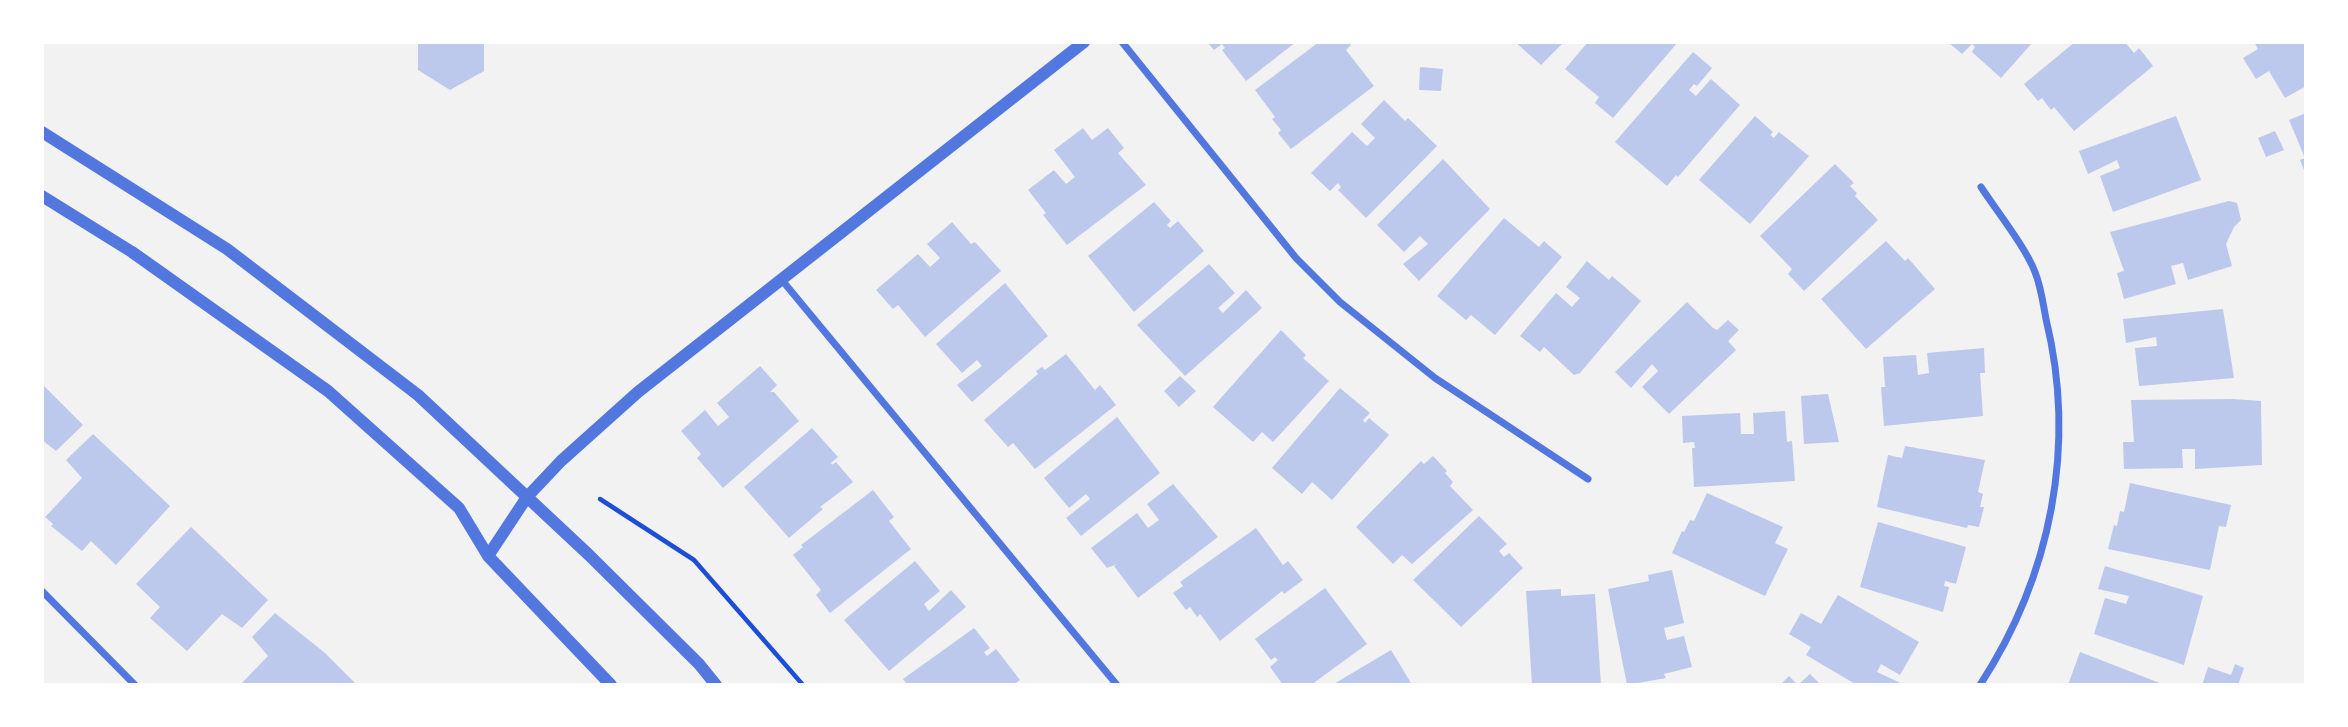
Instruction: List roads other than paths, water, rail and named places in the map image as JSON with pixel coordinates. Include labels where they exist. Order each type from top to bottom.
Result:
[{"type":"street","points":[[488,556],[527,497],[561,461],[638,392],[1084,42]]},
{"type":"street","points":[[1122,42],[1296,258],[1340,302],[1435,379],[1588,479]]},
{"type":"street","points":[[42,132],[227,249],[418,396],[527,497],[699,664],[716,685]]},
{"type":"street","points":[[1980,685],[2007,643],[2034,582],[2049,526],[2060,417],[2058,371],[2035,270],[1981,187]]},
{"type":"street","points":[[42,196],[132,252],[328,391],[458,508],[488,556],[611,685]]},
{"type":"street","points":[[781,279],[1117,685]]},
{"type":"street","points":[[42,591],[135,685]]}]
